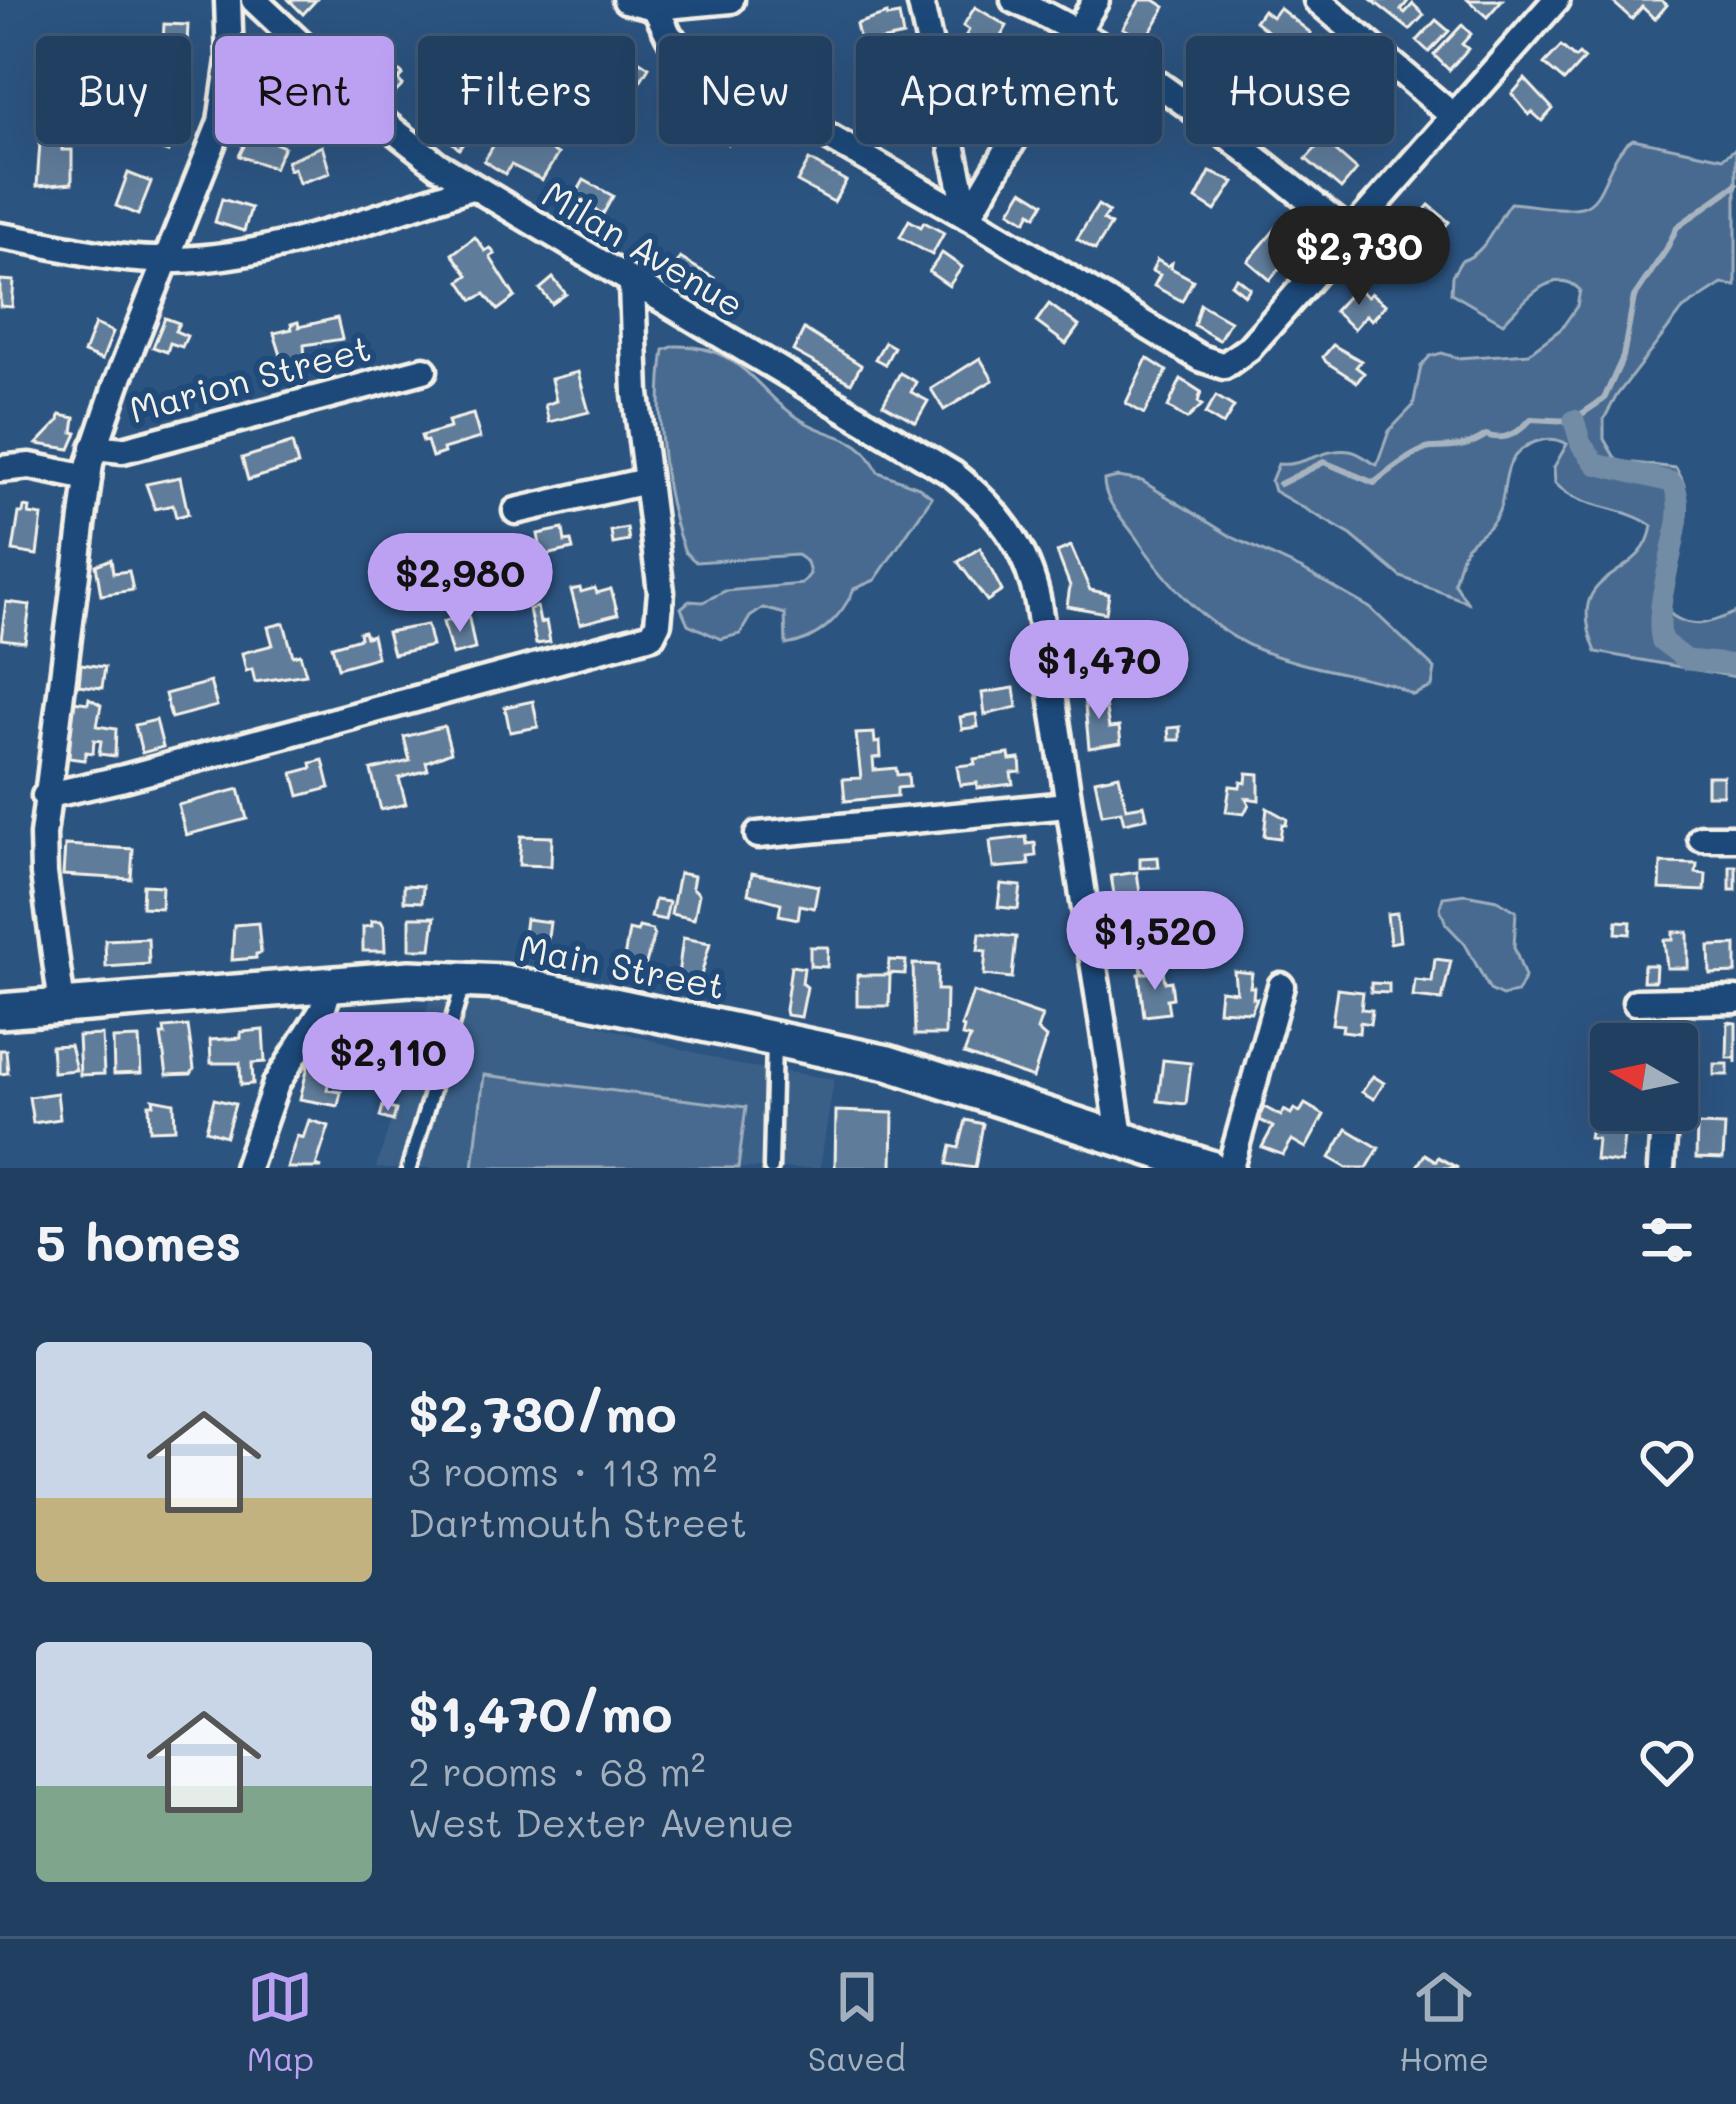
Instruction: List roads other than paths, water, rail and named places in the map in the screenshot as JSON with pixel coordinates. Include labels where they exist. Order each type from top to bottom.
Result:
[{"type":"main road","name":"Main Street","points":[[0,1011],[330,984],[465,979],[530,986],[908,1069],[1120,1136],[1157,1159],[1210,1168]]},
{"type":"street","points":[[62,1005],[44,874],[45,796],[88,478],[94,447],[216,135],[226,100],[231,45],[228,0]]},
{"type":"street","name":"Milan Avenue","points":[[254,0],[387,124],[471,187],[963,482],[1006,523],[1032,578],[1120,1136]]},
{"type":"street","points":[[626,0],[655,7],[731,0]]},
{"type":"street","points":[[1014,0],[1077,32],[1193,108],[1350,232]]},
{"type":"street","points":[[968,217],[1096,0]]},
{"type":"street","points":[[1317,0],[1453,116]]},
{"type":"street","points":[[655,7],[670,36],[697,61],[968,217],[1104,303],[1200,358],[1224,366],[1249,348],[1556,0]]},
{"type":"street","points":[[928,2],[968,217]]},
{"type":"street","points":[[0,236],[167,260],[263,248],[471,187]]},
{"type":"street","points":[[45,796],[650,637],[656,630],[661,592],[632,335],[632,285]]},
{"type":"street","name":"Marion Street","points":[[94,447],[123,450],[424,370]]},
{"type":"street","points":[[0,469],[30,466],[88,478]]},
{"type":"street","points":[[517,511],[646,481]]},
{"type":"street","points":[[758,835],[1067,805]]},
{"type":"street","points":[[1701,838],[1736,838]]},
{"type":"street","points":[[247,1168],[276,1084],[322,1011],[330,984]]},
{"type":"street","points":[[1230,1168],[1281,986]]},
{"type":"street","points":[[1636,1002],[1736,1000]]},
{"type":"street","points":[[1661,1168],[1664,1131]]},
{"type":"lane","points":[[409,1168],[465,979]]},
{"type":"lane","points":[[771,1168],[774,1039]]},
{"type":"waterway","points":[[1280,484],[1324,462],[1374,483],[1424,450],[1466,445],[1486,435],[1505,437],[1531,419],[1571,421],[1604,399],[1623,357],[1634,297],[1677,227],[1736,185]]},
{"type":"waterway","points":[[1574,420],[1581,444],[1596,464],[1671,482],[1677,495],[1676,532],[1662,601],[1662,641],[1687,660],[1736,665]]}]
